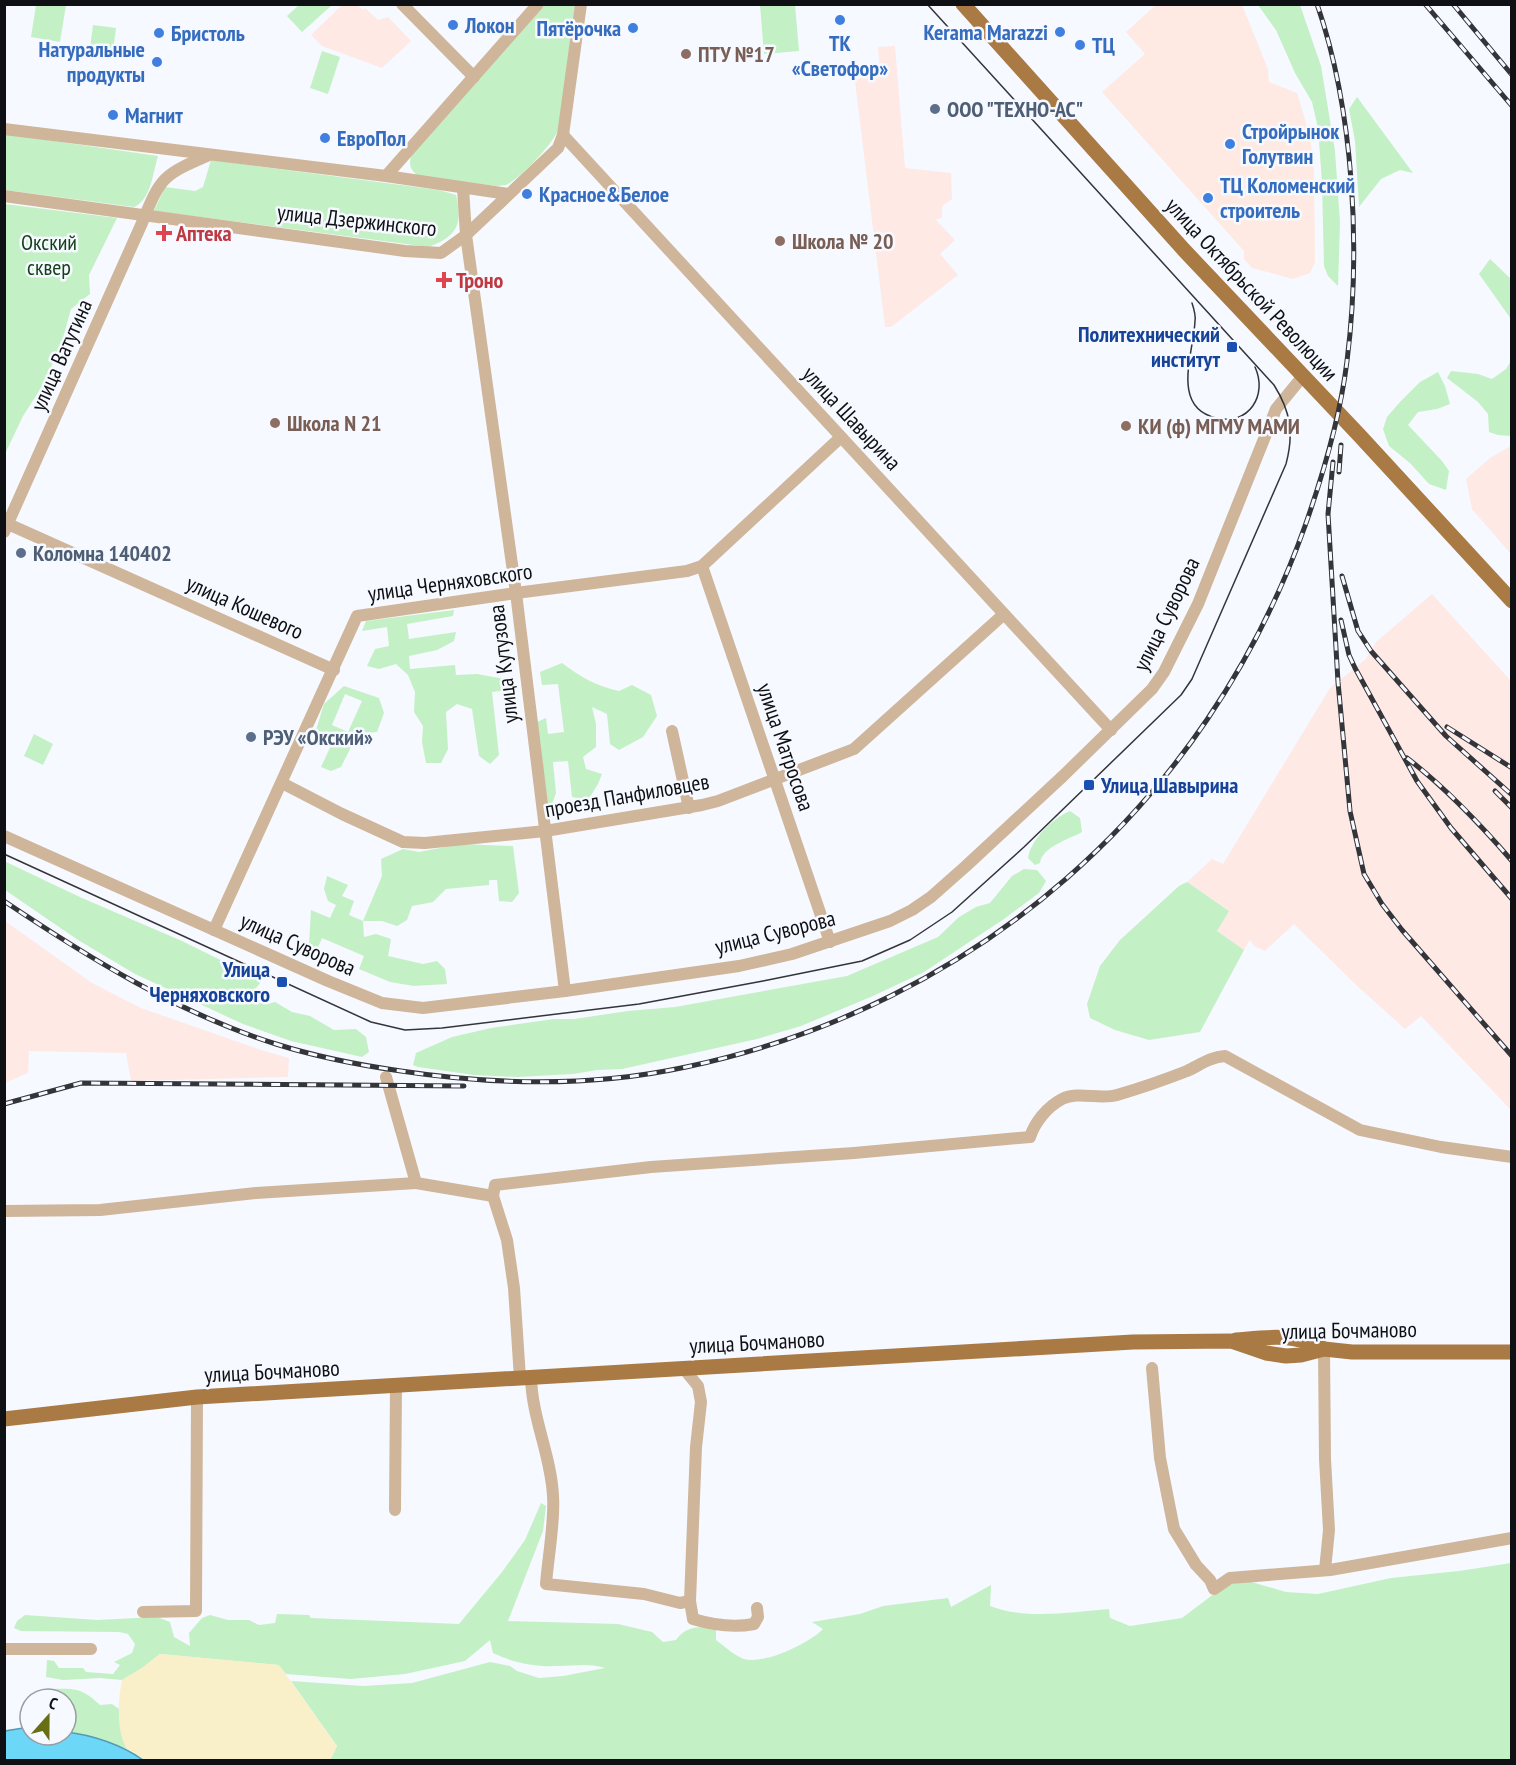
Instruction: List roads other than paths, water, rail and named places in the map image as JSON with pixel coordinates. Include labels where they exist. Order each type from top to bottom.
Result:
[{"type":"main road","name":"улица Октябрьской Революции","points":[[963,4],[1177,242],[1512,601]]},
{"type":"main road","name":"улица Бочманово","points":[[4,1419],[197,1397],[1133,1342],[1231,1341],[1265,1337],[1296,1338],[1324,1349],[1352,1352],[1512,1352]]},
{"type":"street","points":[[402,4],[474,77]]},
{"type":"street","name":"улица Дзержинского","points":[[4,129],[386,176],[538,4]]},
{"type":"street","name":"улица Дзержинского","points":[[4,196],[405,251],[441,253],[466,235],[558,148],[563,135],[581,4]]},
{"type":"street","name":"улица Шавырина","points":[[563,135],[1111,730]]},
{"type":"street","name":"улица Ватутина","points":[[6,528],[153,195],[163,180],[173,171],[210,154]]},
{"type":"street","points":[[386,176],[508,194]]},
{"type":"street","name":"улица Кутузова","points":[[463,188],[466,235],[516,592],[565,991]]},
{"type":"street","name":"улица Суворова","points":[[4,836],[382,1003],[423,1008],[565,991],[739,966],[792,954],[890,921],[931,897],[996,839],[1152,689],[1174,655],[1219,552],[1276,409],[1303,376]]},
{"type":"street","name":"улица Черняховского","points":[[214,930],[357,616],[516,592],[687,571],[702,566],[841,437]]},
{"type":"street","name":"улица Кошевого","points":[[6,528],[334,670]]},
{"type":"street","name":"улица Матросова","points":[[702,566],[830,942]]},
{"type":"street","name":"проезд Панфиловцев","points":[[282,783],[403,842],[425,843],[545,831],[689,808],[718,801],[854,749],[1004,614]]},
{"type":"street","points":[[672,731],[689,808]]},
{"type":"street","points":[[690,1601],[680,1603],[644,1594],[546,1584],[553,1497],[549,1467],[525,1377],[507,1240],[494,1196],[495,1185],[651,1167],[818,1156],[1030,1137],[1033,1127],[1047,1110],[1063,1098],[1114,1096],[1172,1077],[1209,1059],[1225,1056],[1360,1130],[1441,1147],[1512,1157]]},
{"type":"street","points":[[386,1077],[416,1182]]},
{"type":"street","points":[[4,1211],[100,1210],[256,1193],[416,1182],[494,1196]]},
{"type":"street","points":[[1324,1349],[1325,1459],[1329,1530],[1325,1570]]},
{"type":"street","points":[[1152,1368],[1160,1458],[1174,1529],[1214,1589],[1230,1578],[1325,1570],[1512,1538]]},
{"type":"street","points":[[684,1369],[698,1386],[702,1402],[696,1447],[690,1601],[693,1620],[712,1625],[754,1624],[758,1617],[758,1608]]},
{"type":"street","points":[[395,1510],[396,1386]]},
{"type":"street","points":[[143,1612],[196,1611],[197,1397]]},
{"type":"street","points":[[4,1649],[91,1649]]},
{"type":"water","points":[[18,1729],[18,1747],[78,1747],[78,1734],[117,1745],[143,1760],[5,1760],[5,1731]]},
{"type":"tram line","points":[[4,854],[371,1022],[405,1030],[442,1028],[639,1004],[862,961],[910,940],[952,912],[1024,847],[1181,695],[1192,679],[1286,464],[1290,443],[1289,423],[1284,405],[1274,385],[927,4]]},
{"type":"tram line","points":[[1192,303],[1195,319],[1188,377],[1193,403],[1202,412],[1216,418],[1228,419],[1246,413],[1253,406],[1259,388],[1255,367]]},
{"type":"railway","points":[[4,901],[102,963],[169,1000],[204,1017],[276,1044],[322,1057],[385,1069],[436,1076],[508,1081],[579,1081],[651,1073],[686,1067],[792,1038],[891,996],[983,942],[1067,878],[1142,803],[1207,719],[1262,627],[1305,526],[1325,465],[1340,403],[1347,361],[1353,273],[1351,181],[1346,135],[1339,89],[1317,4]]},
{"type":"railway","points":[[1425,4],[1512,106]]},
{"type":"railway","points":[[1453,4],[1512,75]]},
{"type":"railway","points":[[1339,472],[1341,445]]},
{"type":"railway","points":[[1333,462],[1328,514],[1338,682],[1350,811],[1364,874],[1382,904],[1402,930],[1512,1056]]},
{"type":"railway","points":[[1342,576],[1358,631],[1371,651],[1446,736],[1512,795]]},
{"type":"railway","points":[[1341,620],[1349,655],[1355,668],[1417,781],[1451,828],[1512,899]]},
{"type":"railway","points":[[1447,727],[1512,768]]},
{"type":"railway","points":[[1407,758],[1462,807],[1512,861]]},
{"type":"railway","points":[[1495,791],[1512,808]]},
{"type":"railway","points":[[4,1104],[81,1083],[464,1086]]},
{"type":"place","name":"ТК «Светофор»","points":[[840,20]]},
{"type":"place","name":"Локон","points":[[453,25]]},
{"type":"place","name":"Пятёрочка","points":[[633,28]]},
{"type":"place","name":"Kerama Marazzi","points":[[1060,32]]},
{"type":"place","name":"Бристоль","points":[[159,33]]},
{"type":"place","name":"ТЦ","points":[[1080,45]]},
{"type":"place","name":"ПТУ №17","points":[[686,54]]},
{"type":"place","name":"Натуральные продукты","points":[[157,62]]},
{"type":"place","name":"ООО \"ТЕХНО-АС\"","points":[[935,109]]},
{"type":"place","name":"Магнит","points":[[113,115]]},
{"type":"place","name":"ЕвроПол","points":[[325,138]]},
{"type":"place","name":"Стройрынок Голутвин","points":[[1230,144]]},
{"type":"place","name":"Красное&Белое","points":[[527,194]]},
{"type":"place","name":"ТЦ Коломенский строитель","points":[[1208,198]]},
{"type":"place","name":"Аптека","points":[[164,233]]},
{"type":"place","name":"Школа № 20","points":[[780,241]]},
{"type":"place","name":"Троно","points":[[444,280]]},
{"type":"place","name":"Политехнический институт","points":[[1232,347]]},
{"type":"place","name":"Школа N 21","points":[[275,423]]},
{"type":"place","name":"КИ (ф) МГМУ МАМИ","points":[[1126,426]]},
{"type":"place","name":"Коломна 140402","points":[[21,553]]},
{"type":"place","name":"РЭУ «Окский»","points":[[251,737]]},
{"type":"place","name":"Улица Шавырина","points":[[1089,785]]},
{"type":"place","name":"Улица Черняховского","points":[[282,982]]},
{"type":"park label","name":"Окский сквер","points":[[49,254]]}]
